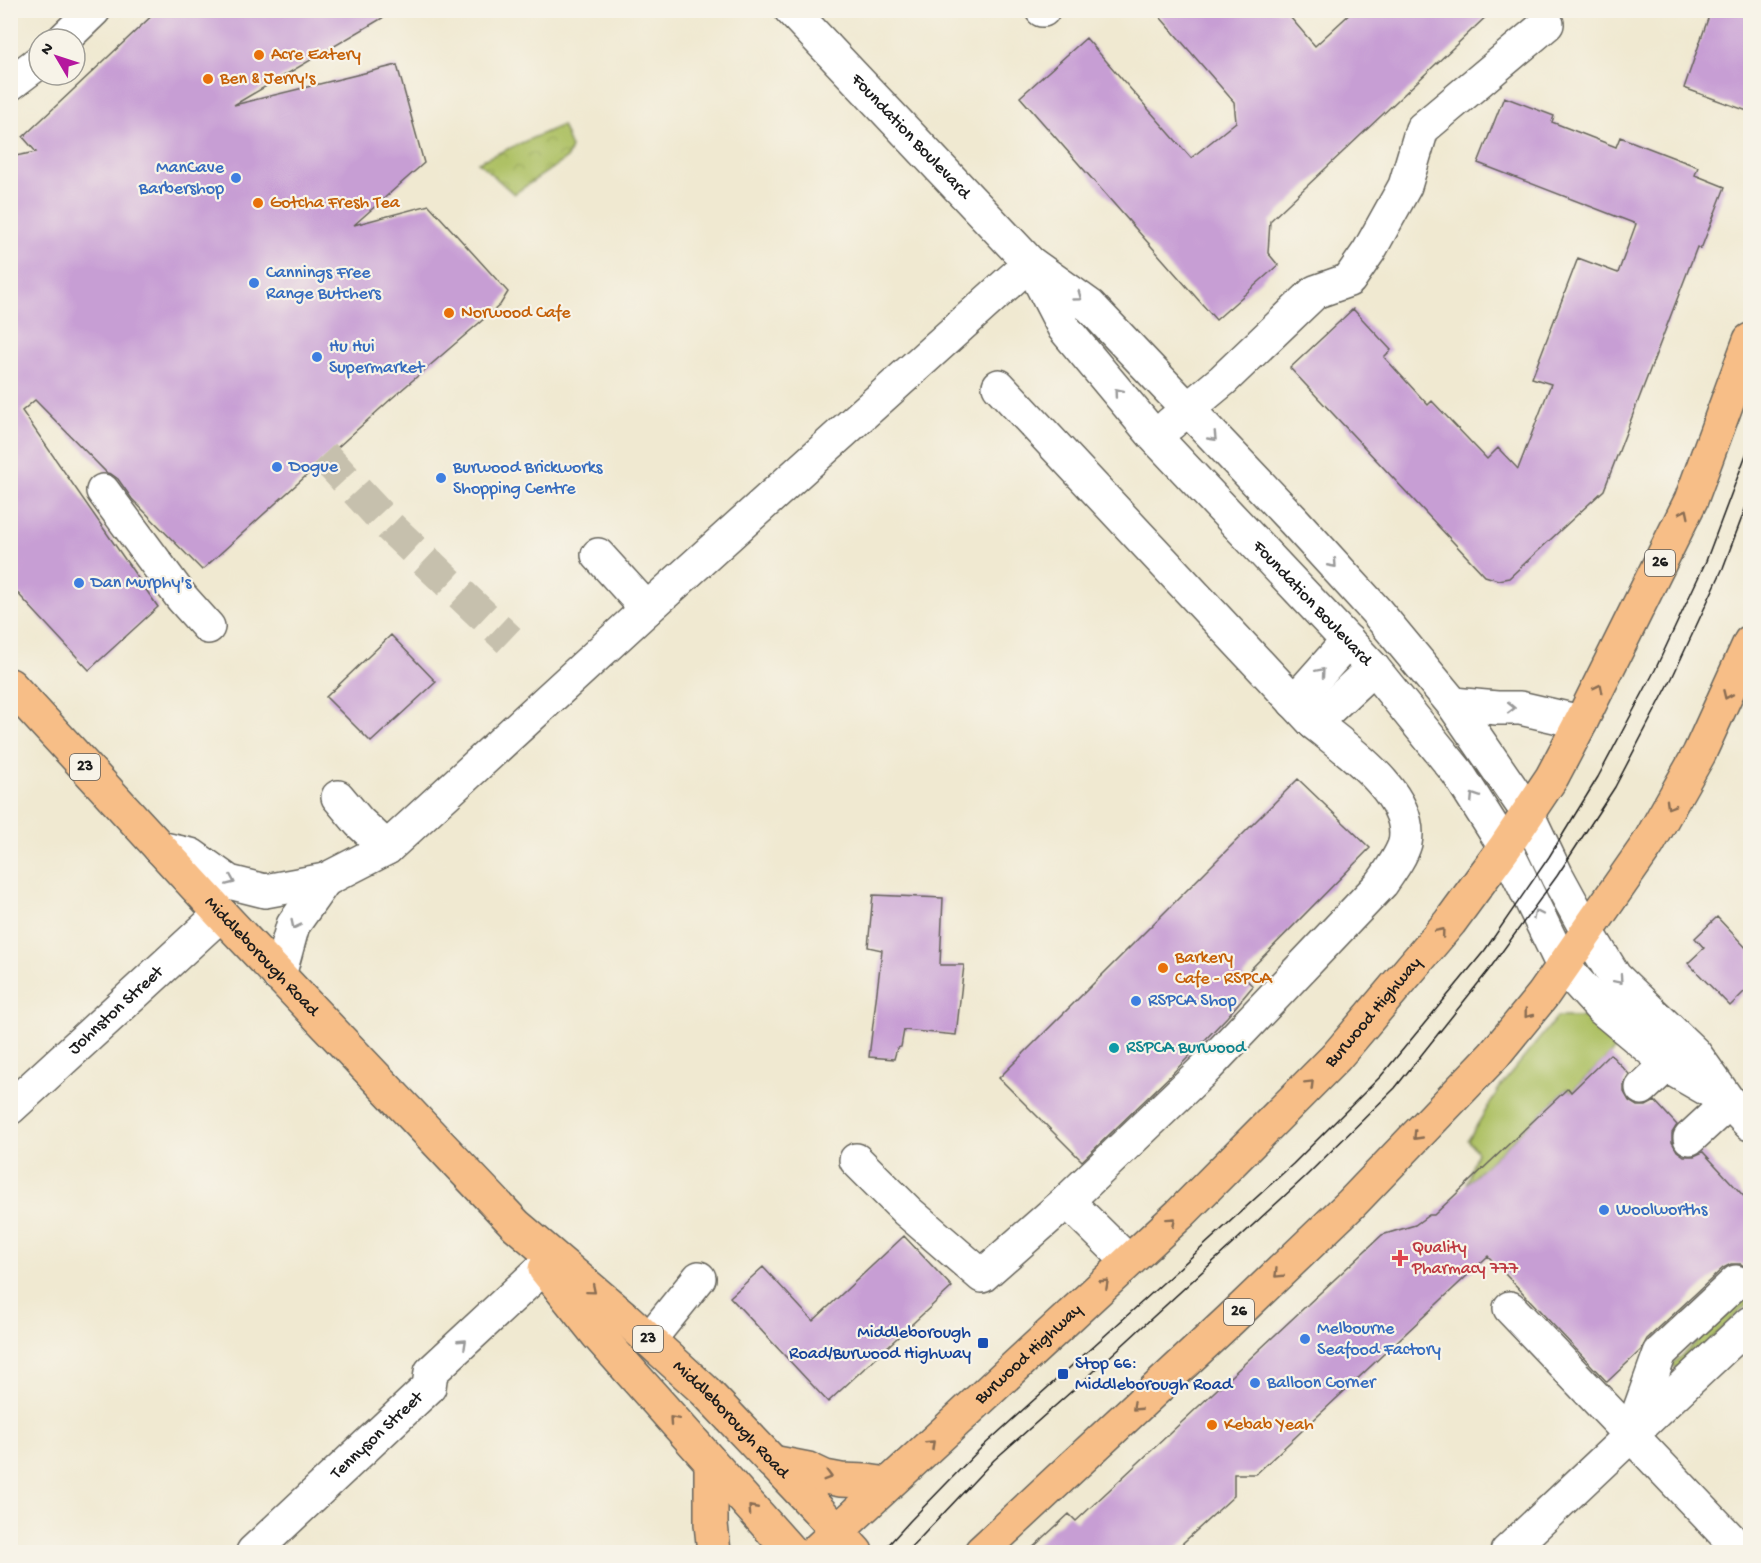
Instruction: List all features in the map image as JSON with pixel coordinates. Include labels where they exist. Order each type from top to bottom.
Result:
[{"type":"main road","name":"Burwood Highway","points":[[836,1546],[888,1484],[1180,1214],[1336,1057],[1450,922],[1505,847],[1552,777],[1581,722],[1691,500],[1750,340]]},
{"type":"main road","name":"26","points":[[981,1552],[1008,1537],[1351,1204],[1494,1055],[1543,995],[1648,843],[1709,734],[1750,642]]},
{"type":"main road","name":"Middleborough Road","points":[[10,685],[279,976],[516,1225],[624,1317],[705,1391],[772,1462],[836,1546]]},
{"type":"main road","name":"Middleborough Road","points":[[516,1225],[544,1268],[597,1334],[791,1552]]},
{"type":"main road","points":[[772,1462],[808,1469],[825,1477],[888,1484]]},
{"type":"main road","points":[[711,1463],[711,1524],[714,1552]]},
{"type":"street","name":"Foundation Boulevard","points":[[791,10],[1030,263],[1090,306],[1376,611],[1453,704],[1524,807],[1557,876],[1615,977],[1695,1054],[1740,1113]]},
{"type":"street","points":[[75,27],[89,12]]},
{"type":"street","points":[[1155,437],[1223,380],[1315,292],[1349,280],[1369,250],[1405,186],[1422,129],[1547,24]]},
{"type":"street","points":[[10,84],[27,71]]},
{"type":"street","name":"Foundation Boulevard","points":[[1030,263],[1064,328],[1155,437],[1374,668],[1458,773],[1505,847],[1563,966],[1593,1002],[1679,1073],[1740,1113]]},
{"type":"street","points":[[160,848],[190,855],[229,882],[265,891],[325,880],[387,848],[646,609],[1030,263]]},
{"type":"street","points":[[856,1160],[907,1211],[982,1276],[1067,1201],[1208,1066],[1382,883],[1405,843],[1403,818],[1394,796],[1367,766],[1304,713],[999,386]]},
{"type":"street","points":[[103,491],[182,598],[208,627]]},
{"type":"street","points":[[598,555],[646,609]]},
{"type":"street","points":[[1304,713],[1348,641]]},
{"type":"street","points":[[1304,713],[1374,668]]},
{"type":"street","points":[[1453,704],[1520,708],[1581,722]]},
{"type":"street","points":[[338,797],[359,822],[387,848]]},
{"type":"street","points":[[279,976],[293,925],[325,880]]},
{"type":"street","name":"Johnston Street","points":[[10,1108],[221,914]]},
{"type":"street","points":[[1642,1088],[1668,1064]]},
{"type":"street","points":[[1690,1138],[1740,1113]]},
{"type":"street","points":[[1067,1201],[1128,1261]]},
{"type":"street","name":"Tennyson Street","points":[[253,1552],[429,1387],[431,1372],[544,1268]]},
{"type":"street","points":[[649,1340],[699,1278]]},
{"type":"street","points":[[1631,1436],[1660,1353],[1736,1282]]},
{"type":"street","points":[[1510,1308],[1729,1538]]},
{"type":"street","points":[[1507,1552],[1750,1323]]},
{"type":"green space","points":[[562,125],[571,148],[567,158],[514,194],[478,162]]},
{"type":"green space","points":[[1557,1017],[1587,1017],[1620,1045],[1571,1092],[1568,1088],[1466,1184],[1477,1152],[1468,1140],[1500,1087]]},
{"type":"green space","points":[[1749,1294],[1750,1302],[1679,1369],[1671,1365]]},
{"type":"building","points":[[158,10],[396,10],[234,105],[397,65],[424,163],[354,225],[429,205],[508,292],[500,305],[391,399],[202,570],[132,499],[118,479],[107,473],[35,400],[22,411],[158,607],[89,670],[10,585],[10,157],[36,152],[23,137],[76,87],[87,87],[87,77]]},
{"type":"building","points":[[1154,10],[1284,10],[1315,46],[1354,10],[1493,10],[1270,221],[1268,253],[1278,265],[1216,320],[1020,97],[1086,38],[1191,158],[1236,122],[1234,102]]},
{"type":"building","points":[[1711,10],[1750,10],[1750,112],[1684,88]]},
{"type":"building","points":[[1504,97],[1554,116],[1552,122],[1616,147],[1620,137],[1698,167],[1695,175],[1725,187],[1701,249],[1697,247],[1604,490],[1509,578],[1498,580],[1485,576],[1290,368],[1353,309],[1391,350],[1384,357],[1428,405],[1432,401],[1487,459],[1498,448],[1518,469],[1551,384],[1532,378],[1578,258],[1618,273],[1636,224],[1478,163]]},
{"type":"building","points":[[391,635],[436,682],[371,742],[326,697]]},
{"type":"building","name":"RSPCA Burwood","points":[[1298,779],[1370,848],[1243,977],[1253,986],[1227,1017],[1082,1161],[999,1078]]},
{"type":"building","points":[[873,895],[943,898],[940,965],[964,965],[956,1035],[904,1030],[901,1047],[897,1048],[894,1059],[869,1057],[882,950],[868,947]]},
{"type":"building","points":[[1717,917],[1750,952],[1750,986],[1730,1006],[1688,963],[1704,948],[1695,938]]},
{"type":"building","points":[[1610,1054],[1629,1074],[1624,1083],[1624,1092],[1629,1101],[1637,1106],[1646,1106],[1655,1101],[1677,1125],[1672,1133],[1672,1142],[1677,1151],[1684,1156],[1694,1156],[1703,1152],[1750,1203],[1750,1271],[1741,1264],[1731,1264],[1723,1268],[1647,1339],[1641,1350],[1607,1382],[1488,1256],[1256,1474],[1234,1474],[1234,1496],[1173,1552],[1028,1552],[1069,1514],[1076,1521],[1382,1235],[1415,1225],[1429,1215],[1434,1215],[1568,1088],[1571,1092]]},
{"type":"building","points":[[904,1236],[952,1287],[828,1402],[730,1297],[763,1267],[813,1321]]},
{"type":"tunnel","points":[[323,455],[390,527],[509,640]]},
{"type":"tram line","points":[[882,1552],[982,1447],[1293,1164],[1381,1076],[1485,950],[1549,857],[1598,777],[1655,670],[1706,561],[1750,444]]},
{"type":"tram line","points":[[907,1552],[994,1460],[1305,1177],[1395,1088],[1488,971],[1557,876],[1615,787],[1672,678],[1723,568],[1750,496]]},
{"type":"place","name":"Acre Eatery","points":[[259,55]]},
{"type":"place","name":"Ben & Jerry's","points":[[208,79]]},
{"type":"place","name":"ManCave Barbershop","points":[[236,178]]},
{"type":"place","name":"Gotcha Fresh Tea","points":[[258,203]]},
{"type":"place","name":"Cannings Free Range Butchers","points":[[254,283]]},
{"type":"place","name":"Norwood Cafe","points":[[449,313]]},
{"type":"place","name":"Hu Hui Supermarket","points":[[317,357]]},
{"type":"place","name":"Dogue","points":[[277,467]]},
{"type":"place","name":"Burwood Brickworks Shopping Centre","points":[[441,478]]},
{"type":"place","name":"Dan Murphy's","points":[[79,583]]},
{"type":"place","name":"Barkery Cafe - RSPCA","points":[[1163,968]]},
{"type":"place","name":"RSPCA Shop","points":[[1136,1001]]},
{"type":"place","name":"RSPCA Burwood","points":[[1114,1048]]},
{"type":"place","name":"Woolworths","points":[[1604,1210]]},
{"type":"place","name":"Quality Pharmacy 777","points":[[1400,1258]]},
{"type":"place","name":"Melbourne Seafood Factory","points":[[1305,1339]]},
{"type":"place","name":"Middleborough Road/Burwood Highway","points":[[983,1343]]},
{"type":"place","name":"Stop 66: Middleborough Road","points":[[1063,1374]]},
{"type":"place","name":"Balloon Corner","points":[[1255,1383]]},
{"type":"place","name":"Kebab Yeah","points":[[1212,1425]]}]
